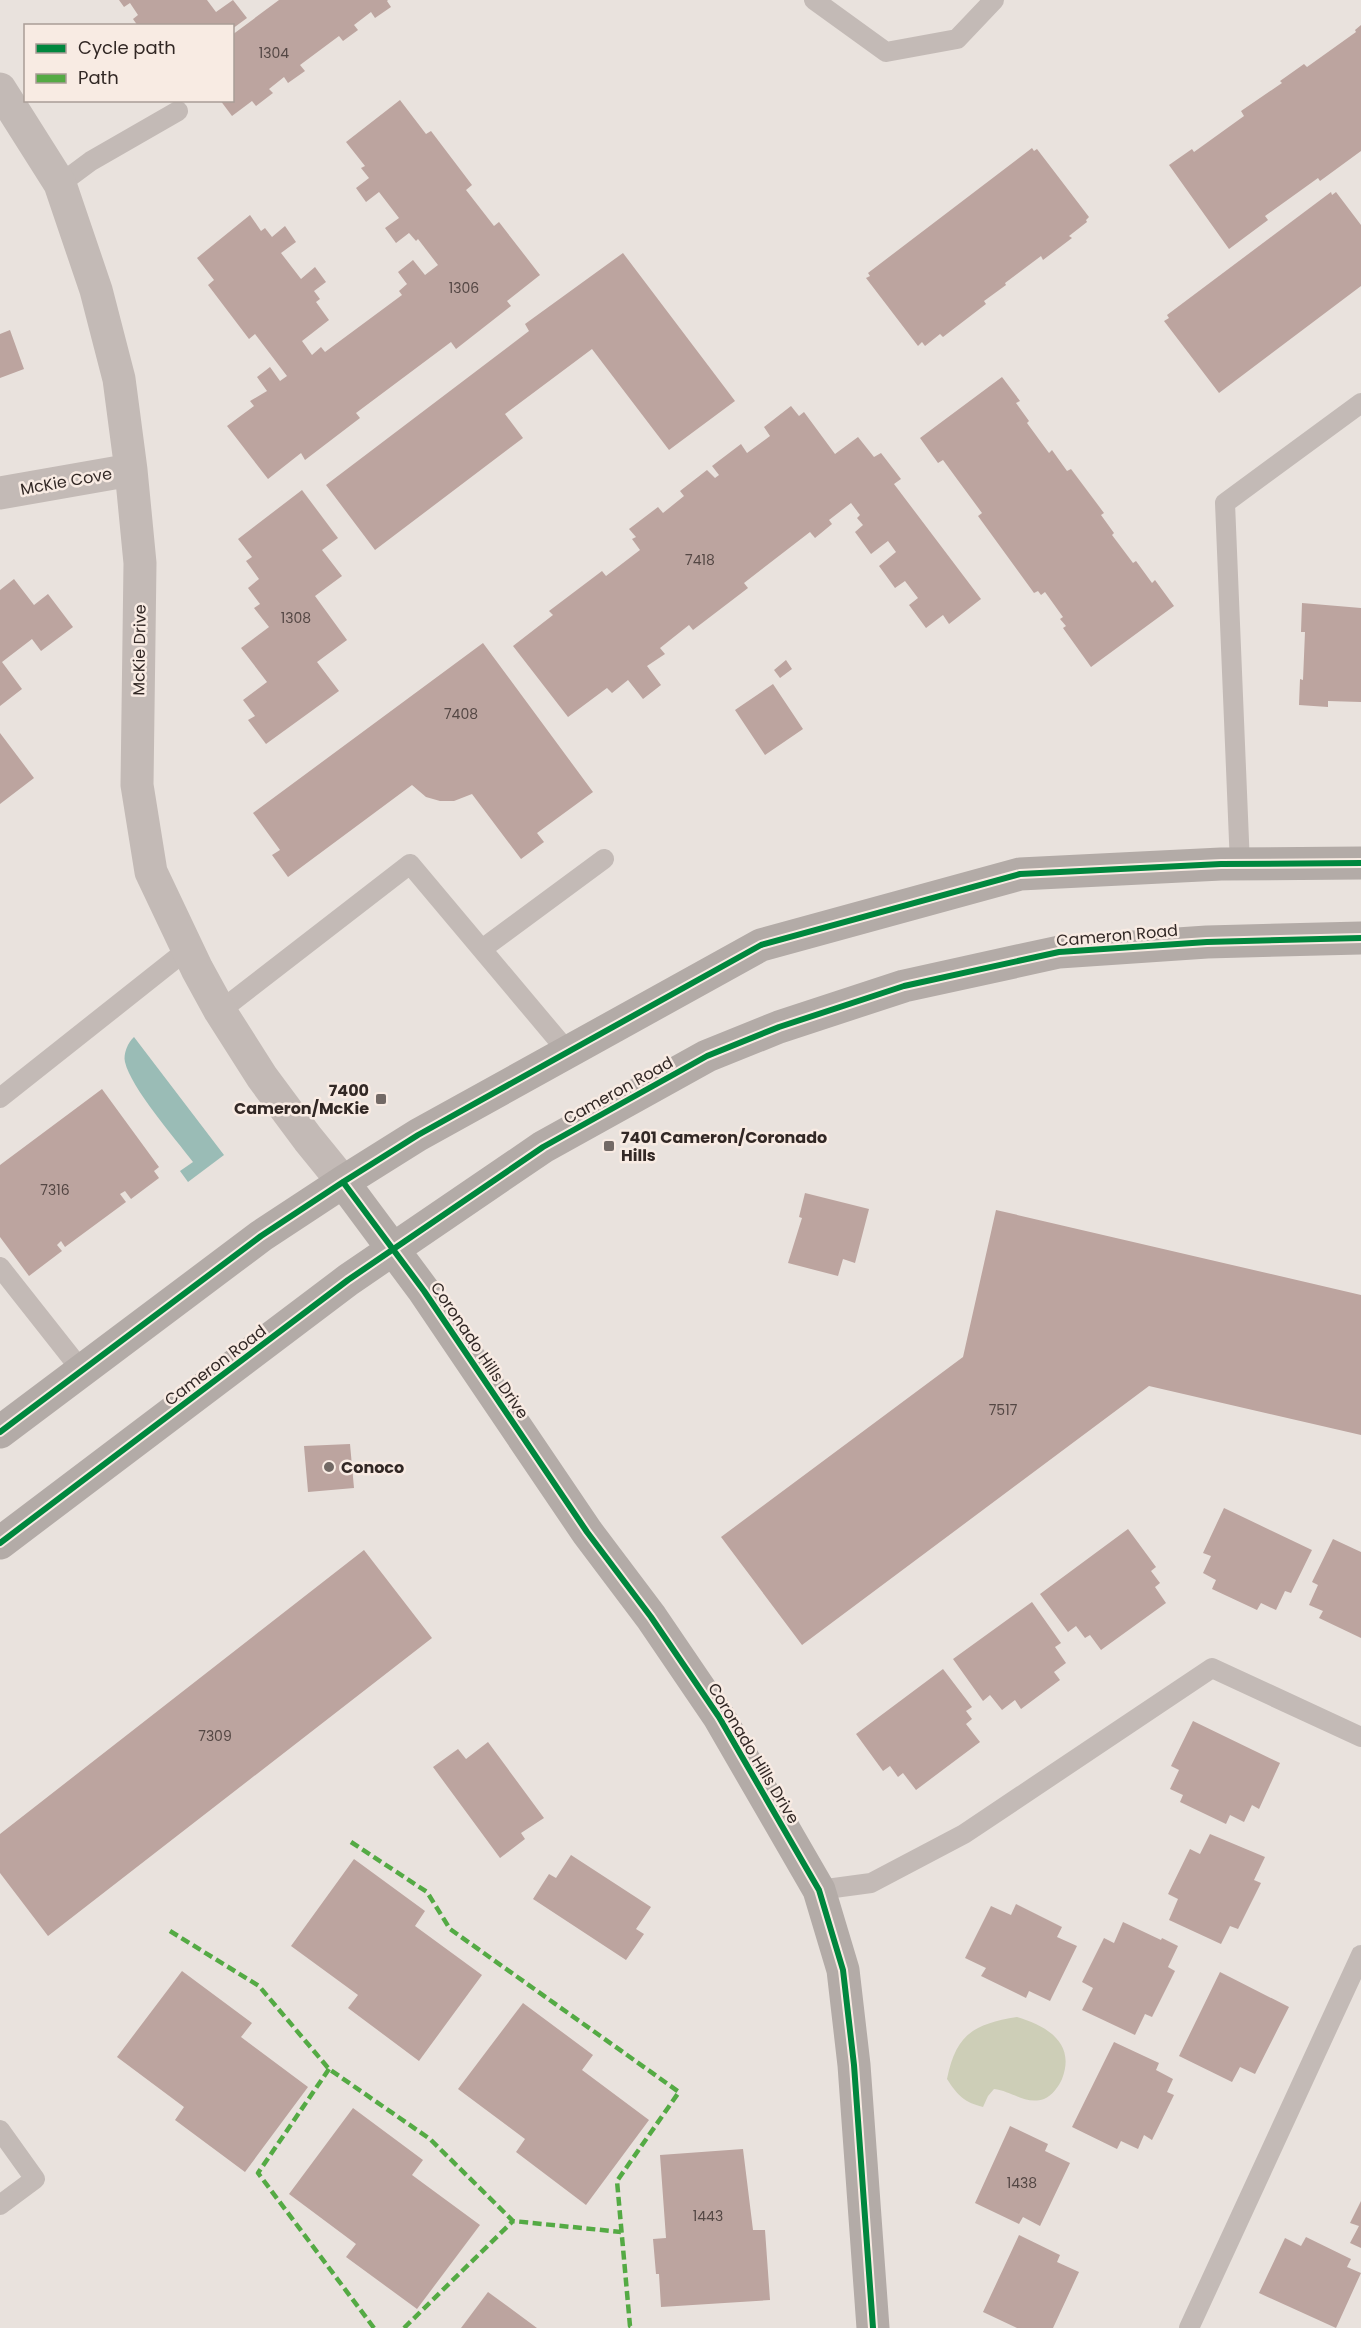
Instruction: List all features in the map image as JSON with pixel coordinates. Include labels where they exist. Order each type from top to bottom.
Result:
[{"type":"main road","points":[[0,1432],[261,1236],[343,1182],[418,1136],[761,945],[1020,874],[1240,865],[1361,863]]},
{"type":"main road","name":"Cameron Road","points":[[0,1543],[348,1280],[543,1147],[707,1056],[779,1027],[904,986],[1059,952],[1207,942],[1361,938]]},
{"type":"main road","name":"Coronado Hills Drive","points":[[343,1182],[424,1292],[587,1532],[651,1617],[719,1717],[819,1890],[843,1970],[854,2065],[873,2328]]},
{"type":"street","name":"McKie Drive","points":[[0,88],[60,184],[89,268],[119,379],[140,563],[137,785],[151,872],[220,1011],[269,1086],[343,1182]]},
{"type":"street","name":"McKie Cove","points":[[0,493],[131,470]]},
{"type":"lane","points":[[814,0],[886,52],[957,39],[994,0]]},
{"type":"lane","points":[[60,184],[92,161],[178,111]]},
{"type":"lane","points":[[1240,865],[1225,502],[1361,403]]},
{"type":"lane","points":[[482,950],[604,858]]},
{"type":"lane","points":[[220,1011],[410,864],[568,1052]]},
{"type":"lane","points":[[0,1098],[188,949]]},
{"type":"lane","points":[[0,1268],[82,1371]]},
{"type":"lane","points":[[819,1890],[871,1882],[964,1834],[1212,1668],[1361,1737]]},
{"type":"lane","points":[[1189,2328],[1361,1955]]},
{"type":"lane","points":[[0,2130],[36,2179],[0,2205]]},
{"type":"green space","points":[[1017,2017],[1039,2025],[1056,2038],[1062,2046],[1065,2066],[1059,2085],[1050,2096],[1044,2099],[1025,2099],[994,2089],[983,2107],[971,2103],[958,2094],[947,2079],[956,2051],[962,2041],[978,2028],[989,2023]]},
{"type":"water","points":[[134,1037],[224,1155],[188,1182],[180,1171],[193,1162],[144,1099],[129,1073],[125,1055]]},
{"type":"building","points":[[119,0],[207,0],[216,12],[233,0],[247,18],[234,28],[234,24],[137,24],[133,19],[138,15],[130,3],[124,7]]},
{"type":"building","points":[[279,0],[388,0],[391,7],[375,18],[371,12],[354,25],[358,30],[343,41],[339,36],[300,65],[305,71],[288,83],[284,77],[269,89],[273,93],[256,106],[252,101],[232,116],[222,102],[234,102],[234,34]]},
{"type":"building","points":[[1361,25],[1361,151],[1320,181],[1318,178],[1265,216],[1268,220],[1229,249],[1169,165],[1192,149],[1194,152],[1244,116],[1241,111],[1282,83],[1280,81],[1304,64],[1307,67],[1356,32],[1355,30]]},
{"type":"building","points":[[400,100],[426,134],[431,131],[472,185],[466,190],[494,226],[499,222],[540,275],[507,301],[511,306],[456,349],[451,342],[356,413],[360,418],[305,460],[301,453],[268,479],[227,426],[254,406],[250,401],[267,391],[257,377],[270,367],[280,381],[287,376],[255,334],[249,339],[208,285],[214,280],[197,258],[250,215],[261,231],[265,228],[272,237],[285,226],[296,242],[281,253],[301,279],[315,267],[326,282],[314,291],[320,299],[316,302],[329,320],[302,341],[312,355],[321,347],[325,352],[402,295],[399,291],[407,284],[398,272],[413,260],[425,275],[438,265],[418,239],[416,241],[409,233],[396,243],[385,228],[399,218],[379,192],[366,202],[356,188],[369,178],[361,168],[365,166],[346,142]]},
{"type":"building","points":[[1032,148],[1034,151],[1037,149],[1089,217],[1087,222],[1069,236],[1072,238],[1043,260],[1041,256],[1005,283],[1006,285],[984,301],[986,304],[943,337],[940,334],[925,346],[922,342],[918,346],[866,278],[870,276],[868,273]]},
{"type":"building","points":[[1331,192],[1332,195],[1336,192],[1361,225],[1361,286],[1219,393],[1164,321],[1169,318],[1167,315]]},
{"type":"building","points":[[623,253],[735,401],[669,450],[592,349],[505,414],[523,438],[375,550],[326,485],[529,331],[525,324]]},
{"type":"building","points":[[10,330],[24,369],[0,378],[0,334]]},
{"type":"building","points":[[1002,377],[1020,401],[1016,403],[1029,421],[1027,423],[1049,453],[1052,450],[1067,471],[1071,469],[1104,513],[1101,515],[1114,533],[1112,535],[1133,563],[1136,561],[1152,583],[1155,580],[1174,606],[1091,667],[1063,628],[1066,626],[1060,619],[1063,617],[1045,592],[1041,595],[1038,591],[1034,593],[978,516],[982,513],[943,460],[938,463],[920,438]]},
{"type":"building","points":[[791,406],[799,416],[804,412],[835,454],[858,437],[874,457],[881,453],[901,479],[894,484],[981,599],[949,624],[943,615],[926,628],[909,605],[918,598],[905,581],[895,588],[879,566],[896,552],[888,541],[871,554],[855,532],[863,525],[857,518],[860,515],[851,503],[829,520],[832,524],[815,538],[810,532],[744,583],[748,588],[693,630],[689,625],[660,648],[665,654],[647,666],[661,685],[643,699],[628,680],[612,693],[607,688],[568,717],[513,646],[553,615],[549,611],[602,571],[606,576],[640,550],[632,539],[636,537],[629,529],[658,507],[663,513],[684,496],[680,491],[707,470],[715,478],[719,475],[712,466],[741,444],[747,453],[770,436],[764,427]]},
{"type":"building","points":[[302,490],[338,538],[322,550],[342,576],[315,596],[347,640],[317,662],[339,691],[266,744],[248,720],[255,716],[243,700],[267,682],[241,648],[269,627],[254,608],[260,604],[248,588],[259,579],[246,561],[252,557],[238,539]]},
{"type":"building","points":[[14,579],[34,605],[48,594],[73,627],[41,651],[32,639],[2,662],[22,689],[0,706],[0,590]]},
{"type":"building","points":[[1302,603],[1361,608],[1361,702],[1328,701],[1328,707],[1299,705],[1300,679],[1303,680],[1305,632],[1301,632]]},
{"type":"building","points":[[483,643],[593,792],[537,833],[544,842],[521,859],[472,794],[454,801],[440,801],[426,797],[412,785],[288,877],[272,855],[280,850],[253,813]]},
{"type":"building","points":[[786,660],[792,669],[780,678],[774,670]]},
{"type":"building","points":[[773,684],[803,729],[765,755],[735,710]]},
{"type":"building","points":[[0,733],[34,778],[0,804]]},
{"type":"building","points":[[102,1089],[159,1167],[154,1171],[159,1178],[131,1199],[125,1191],[120,1194],[126,1202],[65,1247],[61,1241],[57,1245],[62,1251],[29,1276],[0,1237],[0,1165]]},
{"type":"building","points":[[805,1193],[869,1209],[855,1263],[843,1259],[838,1276],[788,1263],[802,1218],[799,1217]]},
{"type":"building","points":[[996,1210],[1361,1295],[1361,1435],[1149,1386],[802,1645],[721,1537],[963,1357]]},
{"type":"building","name":"Conoco","points":[[350,1444],[354,1488],[308,1492],[304,1446]]},
{"type":"building","points":[[1224,1508],[1312,1550],[1291,1593],[1285,1591],[1276,1610],[1261,1603],[1257,1610],[1212,1589],[1216,1580],[1203,1573],[1211,1556],[1203,1553]]},
{"type":"building","points":[[1128,1529],[1156,1567],[1151,1571],[1160,1583],[1155,1587],[1166,1603],[1101,1650],[1090,1635],[1085,1638],[1076,1626],[1068,1632],[1040,1594]]},
{"type":"building","points":[[1333,1539],[1361,1552],[1361,1638],[1319,1618],[1323,1611],[1309,1605],[1318,1585],[1312,1582]]},
{"type":"building","points":[[364,1550],[432,1638],[48,1936],[0,1873],[0,1834]]},
{"type":"building","points":[[1032,1602],[1061,1643],[1055,1647],[1066,1663],[1054,1672],[1060,1680],[1021,1709],[1015,1700],[1002,1710],[990,1695],[983,1701],[953,1659]]},
{"type":"building","points":[[943,1669],[972,1707],[966,1711],[972,1719],[966,1724],[980,1742],[916,1790],[903,1773],[898,1777],[890,1766],[883,1771],[856,1734]]},
{"type":"building","points":[[1193,1721],[1280,1763],[1259,1809],[1252,1805],[1244,1822],[1230,1815],[1226,1824],[1180,1802],[1183,1795],[1170,1789],[1179,1770],[1171,1766]]},
{"type":"building","points":[[488,1742],[544,1818],[521,1833],[525,1839],[500,1858],[433,1767],[458,1749],[466,1759]]},
{"type":"building","points":[[1210,1834],[1265,1857],[1254,1880],[1261,1883],[1238,1929],[1230,1926],[1221,1944],[1169,1920],[1178,1899],[1168,1894],[1190,1849],[1200,1854]]},
{"type":"building","points":[[571,1855],[651,1907],[636,1929],[644,1934],[626,1960],[533,1899],[549,1874],[556,1878]]},
{"type":"building","points":[[354,1859],[425,1911],[415,1926],[482,1975],[419,2061],[348,2008],[358,1995],[291,1946]]},
{"type":"building","points":[[1016,1904],[1062,1927],[1057,1937],[1077,1946],[1050,2001],[1029,1991],[1026,1998],[981,1976],[986,1968],[965,1958],[991,1906],[1011,1915]]},
{"type":"building","points":[[1123,1922],[1178,1946],[1168,1967],[1175,1971],[1152,2017],[1145,2014],[1135,2035],[1082,2010],[1093,1988],[1082,1982],[1104,1938],[1114,1943]]},
{"type":"building","points":[[182,1971],[252,2023],[241,2037],[308,2087],[245,2172],[175,2120],[184,2107],[117,2057]]},
{"type":"building","points":[[1220,1972],[1289,2007],[1255,2074],[1240,2067],[1232,2082],[1179,2056]]},
{"type":"building","points":[[523,2003],[593,2055],[582,2070],[649,2120],[586,2205],[516,2152],[525,2139],[458,2089]]},
{"type":"building","points":[[1114,2042],[1159,2063],[1156,2070],[1173,2079],[1167,2092],[1174,2095],[1152,2140],[1144,2135],[1138,2149],[1121,2141],[1117,2149],[1072,2127]]},
{"type":"building","points":[[353,2108],[423,2160],[412,2175],[480,2225],[417,2309],[346,2257],[356,2244],[289,2194]]},
{"type":"building","points":[[1010,2126],[1048,2144],[1045,2151],[1070,2163],[1040,2226],[1023,2217],[1019,2224],[975,2203]]},
{"type":"building","points":[[743,2149],[753,2230],[765,2230],[770,2300],[661,2307],[659,2274],[656,2274],[653,2239],[666,2238],[660,2155]]},
{"type":"building","points":[[1361,2201],[1361,2248],[1350,2243],[1359,2226],[1350,2223]]},
{"type":"building","points":[[1019,2235],[1060,2255],[1057,2262],[1079,2272],[1053,2328],[1017,2328],[983,2312]]},
{"type":"building","points":[[1306,2237],[1351,2259],[1347,2267],[1361,2273],[1336,2328],[1259,2293],[1285,2238],[1301,2246]]},
{"type":"building","points":[[488,2292],[514,2311],[537,2328],[461,2328]]},
{"type":"marked path","points":[[351,1842],[427,1892],[450,1929],[679,2092],[617,2181],[630,2326],[634,2328]]},
{"type":"marked path","points":[[170,1931],[259,1986],[329,2069],[430,2139],[513,2221],[621,2232]]},
{"type":"marked path","points":[[329,2069],[258,2173],[374,2328]]},
{"type":"marked path","points":[[404,2328],[513,2221]]},
{"type":"cycle path","points":[[0,1432],[261,1236],[343,1182],[418,1135],[761,945],[1020,874],[1221,864],[1361,863]]},
{"type":"cycle path","points":[[0,1543],[348,1280],[543,1147],[707,1056],[779,1027],[904,986],[1059,952],[1207,942],[1361,938]]},
{"type":"cycle path","points":[[343,1182],[424,1291],[587,1532],[651,1617],[719,1717],[819,1890],[843,1970],[854,2065],[873,2328]]},
{"type":"place","name":"7400 Cameron/McKie","points":[[381,1099]]},
{"type":"place","name":"7401 Cameron/Coronado Hills","points":[[609,1146]]},
{"type":"place","name":"Conoco","points":[[329,1467]]}]
